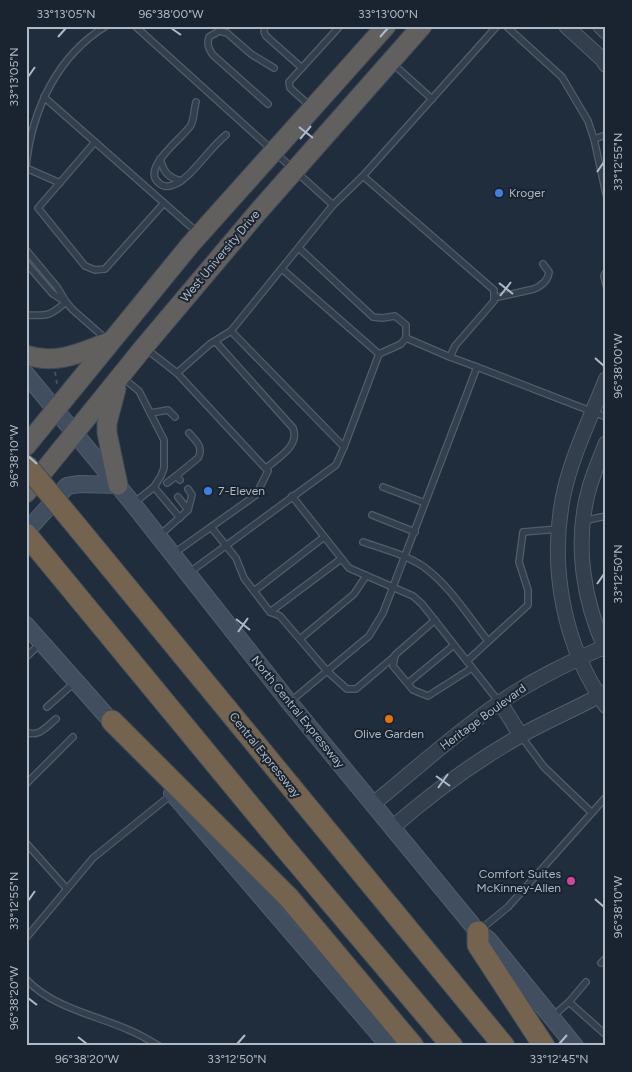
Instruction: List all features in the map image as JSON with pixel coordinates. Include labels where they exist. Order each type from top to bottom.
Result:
[{"type":"highway","points":[[26,446],[200,235],[386,26]]},
{"type":"highway","name":"West University Drive","points":[[26,493],[144,347],[294,170],[422,26]]},
{"type":"highway","points":[[26,355],[42,359],[60,359],[110,342]]},
{"type":"highway","points":[[118,485],[107,433],[107,423],[111,404],[121,376]]},
{"type":"highway","name":"Central Expressway","points":[[26,466],[504,1046]]},
{"type":"highway","points":[[26,533],[284,847],[452,1046]]},
{"type":"highway","points":[[112,721],[289,898],[413,1046]]},
{"type":"highway","points":[[478,932],[478,945],[544,1046]]},
{"type":"main road","name":"North Central Expressway","points":[[26,374],[159,536],[289,702],[574,1046]]},
{"type":"main road","points":[[26,533],[67,486],[79,484],[118,485]]},
{"type":"main road","points":[[26,625],[112,721],[172,794],[389,1046]]},
{"type":"street","points":[[566,26],[602,58],[606,64]]},
{"type":"street","points":[[600,26],[606,32]]},
{"type":"street","points":[[392,828],[452,779],[521,736],[603,698],[580,658],[570,630],[561,591],[558,563],[559,529],[566,484],[599,415],[606,378]]},
{"type":"street","points":[[605,648],[597,630],[586,593],[583,564],[583,521],[589,490],[606,443]]},
{"type":"street","name":"Heritage Boulevard","points":[[373,804],[500,702],[531,683],[580,658],[605,648]]},
{"type":"street","points":[[500,702],[521,736]]},
{"type":"lane","points":[[60,183],[26,167],[27,141],[52,80],[70,56],[92,34],[106,26]]},
{"type":"lane","points":[[135,26],[333,205]]},
{"type":"lane","points":[[265,26],[264,32],[266,36],[302,68]]},
{"type":"lane","points":[[312,108],[290,88],[289,82],[340,26]]},
{"type":"lane","points":[[177,373],[215,341],[231,331],[333,205],[362,176],[497,26]]},
{"type":"lane","points":[[506,26],[562,77],[588,121],[594,139],[606,194]]},
{"type":"lane","points":[[268,104],[213,55],[208,49],[209,37],[219,31],[227,34],[251,54],[274,68]]},
{"type":"lane","points":[[390,62],[432,99]]},
{"type":"lane","points":[[44,97],[200,235]]},
{"type":"lane","points":[[196,102],[191,124],[160,159],[154,171],[157,183],[163,186],[171,186],[181,181],[226,135]]},
{"type":"lane","points":[[594,139],[606,135]]},
{"type":"lane","points":[[95,142],[38,208],[85,266],[95,270],[105,269],[164,203]]},
{"type":"lane","points":[[160,159],[163,170],[167,175],[181,181]]},
{"type":"lane","points":[[362,176],[494,290],[494,301],[455,346],[450,357]]},
{"type":"lane","points":[[188,573],[336,465],[378,354],[401,344],[406,338],[406,325],[395,316],[373,317],[299,248]]},
{"type":"lane","points":[[26,250],[58,287],[66,302]]},
{"type":"lane","points":[[26,263],[54,294],[66,302],[80,317],[110,342]]},
{"type":"lane","points":[[494,298],[540,286],[549,277],[550,272],[543,264]]},
{"type":"lane","points":[[282,269],[378,354]]},
{"type":"lane","points":[[606,272],[606,285]]},
{"type":"lane","points":[[26,309],[29,315],[47,316],[66,302]]},
{"type":"lane","points":[[231,331],[344,447]]},
{"type":"lane","points":[[406,338],[599,415]]},
{"type":"lane","points":[[215,341],[293,428],[295,434],[288,450],[266,468]]},
{"type":"lane","points":[[144,347],[177,373],[268,471],[256,495],[172,554]]},
{"type":"lane","points":[[289,702],[369,636],[383,613],[477,367]]},
{"type":"lane","points":[[121,376],[139,391],[164,440],[164,468],[161,476],[154,487],[133,504]]},
{"type":"lane","points":[[150,413],[168,410],[175,417]]},
{"type":"lane","points":[[161,476],[169,486],[198,458],[200,454],[199,446],[189,433]]},
{"type":"lane","points":[[154,487],[180,518]]},
{"type":"lane","points":[[383,487],[425,503]]},
{"type":"lane","points":[[159,536],[188,510],[192,495],[188,489]]},
{"type":"lane","points":[[292,496],[349,568],[412,596],[422,604],[500,702]]},
{"type":"lane","points":[[178,497],[188,510]]},
{"type":"lane","points":[[372,515],[414,532]]},
{"type":"lane","points":[[583,521],[606,516]]},
{"type":"lane","points":[[211,527],[236,558],[244,578],[270,612],[280,616],[327,671],[348,689],[356,689],[435,620]]},
{"type":"lane","points":[[467,661],[528,605],[528,590],[519,562],[523,532],[559,529]]},
{"type":"lane","points":[[254,591],[324,537]]},
{"type":"lane","points":[[363,542],[405,557],[423,566],[439,579],[488,641]]},
{"type":"lane","points":[[270,612],[342,559]]},
{"type":"lane","points":[[300,639],[354,594],[366,576]]},
{"type":"lane","points":[[26,657],[41,643]]},
{"type":"lane","points":[[408,683],[454,645]]},
{"type":"lane","points":[[395,656],[393,666],[414,690],[428,696],[472,668]]},
{"type":"lane","points":[[47,707],[76,682]]},
{"type":"lane","points":[[26,732],[32,735],[37,734],[56,719]]},
{"type":"lane","points":[[521,736],[544,767],[591,812]]},
{"type":"lane","points":[[26,784],[74,737]]},
{"type":"lane","points":[[26,938],[93,858],[172,794]]},
{"type":"lane","points":[[478,932],[512,902],[606,797]]},
{"type":"lane","points":[[26,843],[67,889]]},
{"type":"lane","points":[[601,963],[606,958]]},
{"type":"lane","points":[[26,979],[34,988],[63,1004],[129,1030],[159,1046]]},
{"type":"lane","points":[[551,1017],[569,1002],[586,982]]},
{"type":"lane","points":[[569,1002],[606,1035]]},
{"type":"path","points":[[54,367],[55,380],[59,388]]},
{"type":"place","name":"Kroger","points":[[499,193]]},
{"type":"place","name":"7-Eleven","points":[[208,491]]},
{"type":"place","name":"Olive Garden","points":[[389,719]]},
{"type":"place","name":"Comfort Suites McKinney-Allen","points":[[571,881]]}]
